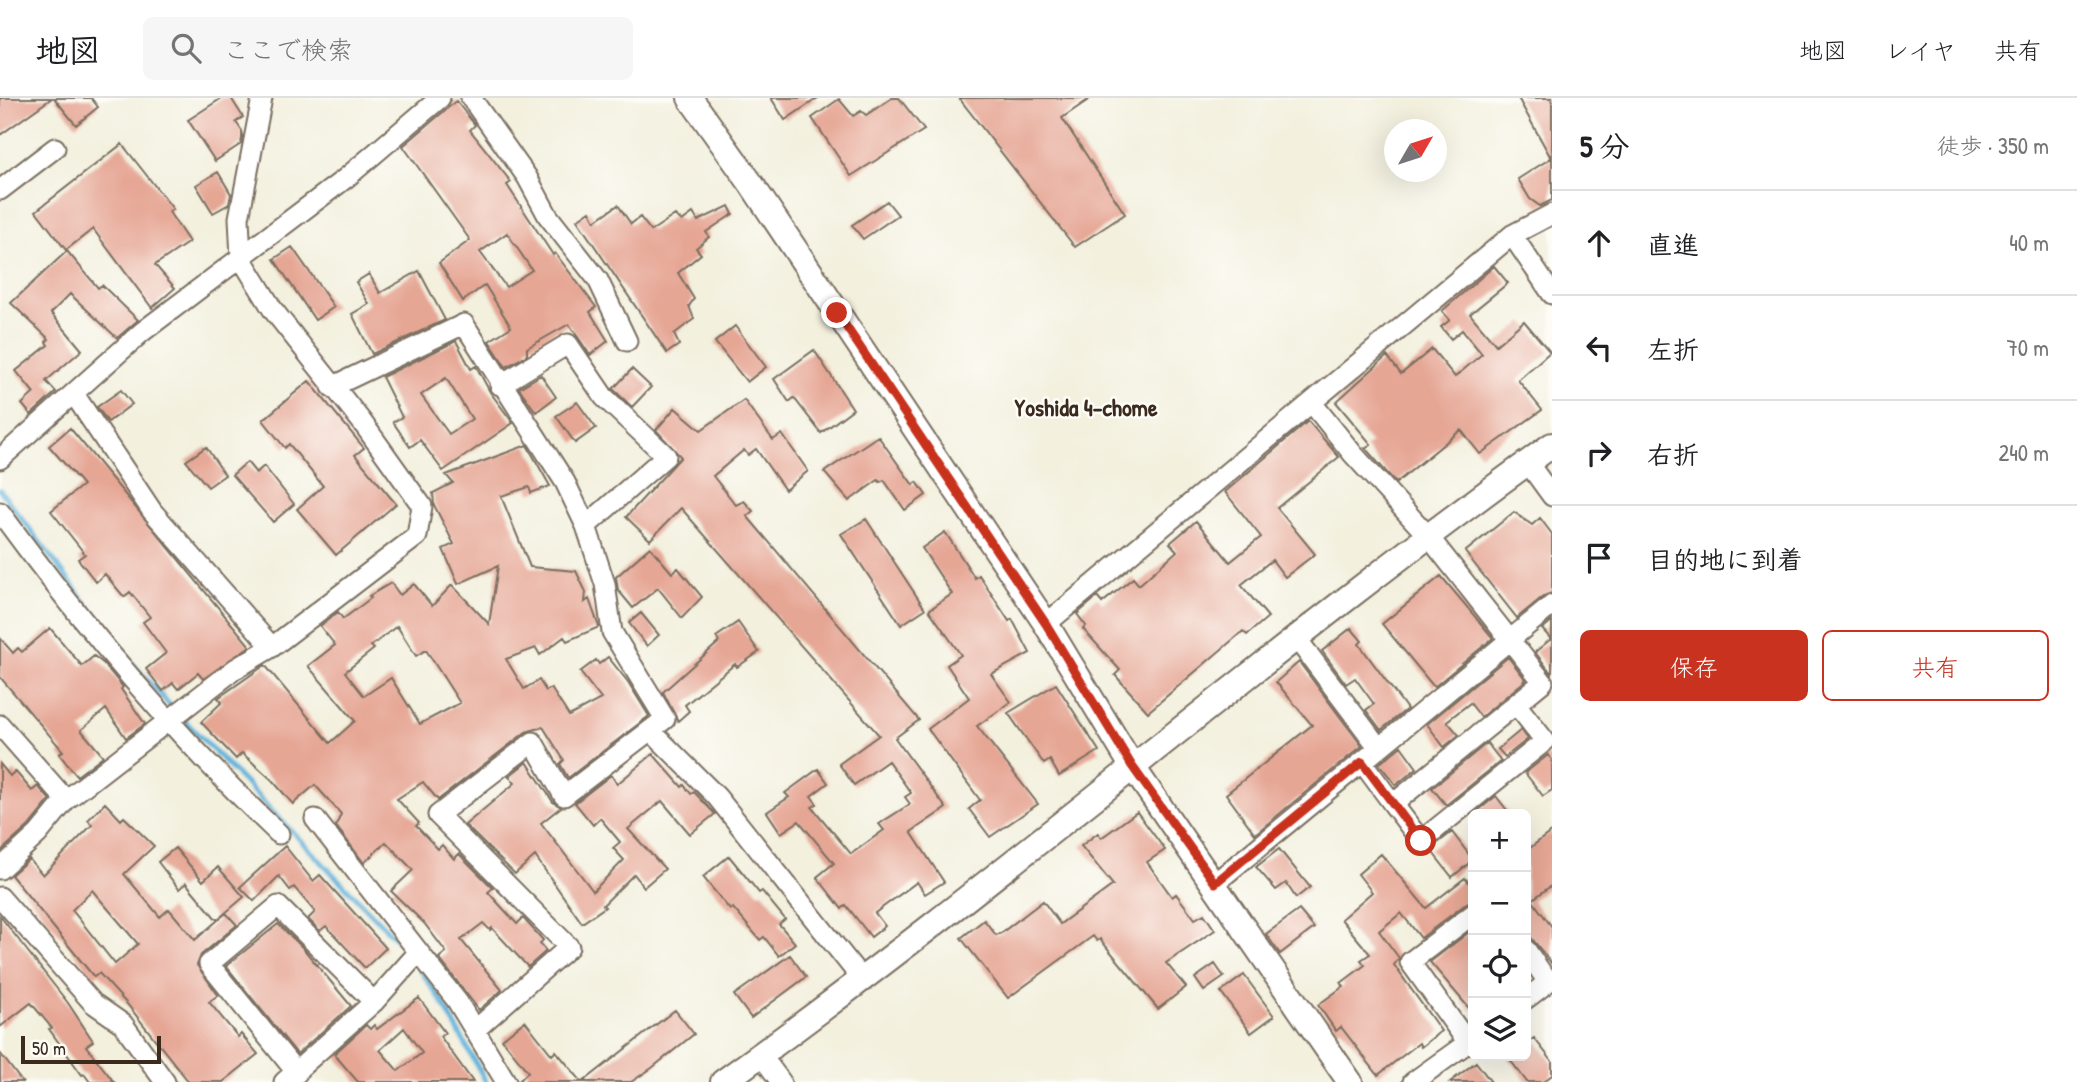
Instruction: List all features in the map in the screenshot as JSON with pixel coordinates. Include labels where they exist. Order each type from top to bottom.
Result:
[{"type":"street","points":[[0,869],[38,834],[66,800],[235,669],[272,647],[417,536],[422,506],[362,422],[273,310],[241,258],[239,218],[262,98]]},
{"type":"street","points":[[0,459],[161,317],[346,178],[440,98]]},
{"type":"street","points":[[471,98],[527,177],[548,216],[598,280],[627,341]]},
{"type":"street","points":[[690,98],[752,185],[1046,624],[1132,766],[1350,1082]]},
{"type":"street","points":[[0,190],[55,148]]},
{"type":"street","points":[[1046,624],[1512,235],[1552,214]]},
{"type":"street","points":[[1512,235],[1552,293]]},
{"type":"street","points":[[332,387],[464,324],[500,385],[565,482],[586,526],[605,584],[612,632],[665,719],[652,732],[564,796],[533,742],[438,816],[569,947],[475,1030]]},
{"type":"street","points":[[500,385],[568,344],[604,397],[666,456],[586,526]]},
{"type":"street","points":[[74,394],[152,511],[272,647]]},
{"type":"street","points":[[1312,403],[1353,454],[1429,537],[1543,682],[1393,804]]},
{"type":"street","points":[[723,1082],[1027,852],[1132,766],[1552,445]]},
{"type":"street","points":[[1528,463],[1552,496]]},
{"type":"street","points":[[0,512],[76,612],[175,715],[279,834]]},
{"type":"street","points":[[1215,883],[1552,605]]},
{"type":"street","points":[[1297,639],[1379,748]]},
{"type":"street","points":[[1362,762],[1421,841],[1545,741],[1516,704]]},
{"type":"street","points":[[0,725],[66,800]]},
{"type":"street","points":[[652,732],[717,797],[862,978]]},
{"type":"street","points":[[315,820],[417,954],[457,1001],[506,1082]]},
{"type":"street","points":[[0,897],[93,1003],[123,1024],[165,1082]]},
{"type":"street","points":[[374,1002],[278,906],[209,964],[291,1077],[374,1002],[417,954]]},
{"type":"street","points":[[1468,918],[1410,962],[1468,1037]]},
{"type":"street","points":[[1527,998],[1550,980],[1531,956]]},
{"type":"street","points":[[1413,1082],[1468,1043]]},
{"type":"street","points":[[761,1055],[781,1082]]},
{"type":"building","points":[[0,98],[52,98],[0,135]]},
{"type":"building","points":[[54,98],[91,98],[98,107],[76,125]]},
{"type":"building","points":[[222,98],[231,98],[243,117],[236,122],[242,131],[242,138],[241,144],[215,161],[188,120]]},
{"type":"building","points":[[771,98],[818,98],[785,120]]},
{"type":"building","points":[[892,98],[899,98],[924,130],[851,176],[812,118],[839,99],[853,116],[861,111],[866,115]]},
{"type":"building","points":[[959,98],[1091,98],[1062,118],[1125,214],[1075,247]]},
{"type":"building","points":[[1518,98],[1552,98],[1552,200],[1540,206],[1530,199],[1518,179],[1551,158]]},
{"type":"building","points":[[456,101],[475,125],[470,130],[511,182],[507,185],[553,255],[555,253],[596,307],[590,312],[608,341],[590,355],[569,324],[527,348],[527,355],[506,367],[489,341],[511,327],[485,285],[463,301],[439,263],[470,240],[403,146]],"holes":[[[507,233],[532,270],[506,287],[480,252]]]},
{"type":"building","points":[[122,144],[173,209],[169,212],[189,242],[155,265],[175,288],[152,308],[93,229],[66,250],[36,211]]},
{"type":"building","points":[[218,172],[231,194],[229,204],[213,213],[196,185]]},
{"type":"building","points":[[887,201],[898,215],[863,239],[852,225]]},
{"type":"building","points":[[618,205],[631,224],[640,217],[651,231],[675,215],[682,221],[693,213],[698,221],[729,206],[733,214],[706,232],[709,237],[696,248],[701,254],[678,273],[694,299],[689,306],[694,319],[674,334],[679,345],[667,353],[577,220],[590,211],[595,221]]},
{"type":"building","points":[[292,247],[334,307],[315,320],[274,259]]},
{"type":"building","points":[[67,251],[98,288],[102,285],[138,320],[117,338],[70,294],[51,313],[82,350],[46,381],[56,392],[31,415],[22,404],[34,393],[16,371],[48,345],[46,342],[49,339],[11,303]]},
{"type":"building","points":[[1494,266],[1508,283],[1470,314],[1496,345],[1524,321],[1550,352],[1518,380],[1542,410],[1480,454],[1461,430],[1396,483],[1365,448],[1371,444],[1336,402],[1387,356],[1401,374],[1432,349],[1455,377],[1482,354],[1462,330],[1451,339],[1441,327],[1450,320],[1442,311]]},
{"type":"building","points":[[419,271],[445,320],[372,354],[352,314],[369,304],[356,282],[369,274],[380,293]]},
{"type":"building","points":[[735,326],[766,367],[747,382],[715,342]]},
{"type":"building","points":[[456,341],[471,369],[476,366],[490,392],[513,423],[443,471],[420,440],[410,447],[393,422],[402,417],[382,377]],"holes":[[[446,378],[472,419],[449,434],[421,395]]]},
{"type":"building","points":[[814,350],[853,409],[821,433],[794,398],[789,402],[774,379]]},
{"type":"building","points":[[632,369],[651,387],[632,407],[613,389]]},
{"type":"building","points":[[541,375],[556,397],[536,412],[519,388]]},
{"type":"building","points":[[309,381],[364,448],[355,455],[396,504],[336,555],[297,509],[323,486],[289,444],[285,448],[263,420]]},
{"type":"building","points":[[121,390],[132,404],[108,422],[97,407]]},
{"type":"building","points":[[744,400],[773,440],[782,434],[808,471],[785,490],[756,449],[748,455],[744,450],[713,476],[736,505],[744,501],[753,511],[747,516],[919,720],[895,738],[946,808],[911,832],[944,882],[925,894],[917,882],[875,913],[885,926],[871,937],[846,905],[842,909],[817,877],[834,863],[799,821],[781,833],[767,812],[789,797],[785,793],[818,769],[828,783],[811,796],[817,804],[812,807],[851,854],[884,830],[879,824],[910,804],[905,797],[911,793],[888,761],[854,785],[839,764],[879,735],[681,508],[650,540],[626,517],[681,457],[656,430],[675,408],[701,430]]},
{"type":"building","points":[[577,402],[596,428],[575,443],[556,416]]},
{"type":"building","points":[[1308,421],[1339,457],[1277,508],[1315,554],[1285,577],[1272,560],[1241,585],[1268,617],[1247,635],[1243,631],[1148,712],[1115,675],[1120,670],[1083,629],[1086,626],[1077,614],[1097,597],[1102,603],[1133,578],[1139,585],[1177,551],[1170,543],[1196,521],[1230,562],[1261,537],[1225,492]]},
{"type":"building","points":[[70,428],[250,646],[203,679],[198,673],[178,689],[173,683],[163,691],[146,669],[166,653],[143,622],[150,617],[130,592],[124,597],[105,574],[96,582],[78,559],[85,554],[51,511],[83,485],[49,446]]},
{"type":"building","points":[[878,436],[913,485],[917,482],[926,495],[905,510],[884,480],[878,480],[849,501],[824,472]]},
{"type":"building","points":[[527,445],[550,486],[531,493],[529,487],[501,496],[530,567],[576,571],[586,592],[585,602],[589,599],[599,627],[567,641],[564,637],[540,655],[536,648],[506,659],[524,689],[539,680],[546,691],[551,688],[569,716],[601,699],[580,672],[596,660],[599,664],[608,657],[628,682],[649,716],[568,778],[560,764],[564,760],[543,727],[526,732],[438,800],[423,782],[397,799],[419,823],[416,826],[438,849],[442,845],[454,859],[459,854],[493,888],[488,892],[517,924],[523,918],[543,940],[540,944],[546,951],[528,967],[492,928],[490,930],[483,923],[461,940],[502,990],[479,1010],[439,958],[446,952],[424,923],[391,891],[413,870],[386,842],[364,863],[336,826],[341,814],[315,785],[293,804],[272,780],[242,753],[236,759],[201,722],[222,702],[218,698],[265,665],[330,743],[355,721],[308,666],[335,645],[320,626],[338,612],[343,619],[371,598],[369,596],[391,583],[400,595],[414,584],[432,606],[452,585],[489,624],[498,566],[458,584],[443,549],[454,544],[434,505],[433,493],[453,483],[446,475]],"holes":[[[397,626],[416,656],[426,650],[460,703],[420,724],[391,678],[364,696],[345,672],[374,649],[371,646]]]},
{"type":"building","points":[[206,447],[225,475],[208,487],[186,461]]},
{"type":"building","points":[[247,462],[256,473],[264,466],[294,504],[273,522],[232,475]]},
{"type":"building","points":[[1514,512],[1532,525],[1540,518],[1552,534],[1552,593],[1544,596],[1517,618],[1465,552]]},
{"type":"building","points":[[866,519],[925,609],[901,625],[841,534]]},
{"type":"building","points":[[945,532],[975,578],[979,575],[1009,621],[1012,619],[1030,653],[991,674],[1011,702],[977,726],[1038,804],[990,837],[969,809],[980,800],[928,729],[969,698],[947,665],[961,655],[929,610],[952,594],[922,548]]},
{"type":"building","points":[[650,547],[672,573],[678,568],[702,597],[682,618],[658,588],[633,608],[618,590],[616,577]]},
{"type":"building","points":[[1441,576],[1493,638],[1434,687],[1382,624]]},
{"type":"building","points":[[641,613],[659,635],[647,646],[629,623]]},
{"type":"building","points":[[1552,621],[1552,674],[1535,652],[1551,639],[1542,629]]},
{"type":"building","points":[[738,622],[759,652],[737,667],[735,664],[685,705],[689,711],[678,721],[663,692],[719,642],[716,637]]},
{"type":"building","points":[[50,628],[82,666],[94,656],[104,664],[123,687],[121,689],[145,724],[126,738],[106,709],[81,730],[103,756],[77,776],[59,754],[63,751],[0,677],[0,638],[13,653],[18,648],[22,652]]},
{"type":"building","points":[[1351,628],[1362,641],[1359,644],[1407,709],[1381,730],[1366,710],[1374,704],[1355,678],[1346,684],[1322,651]]},
{"type":"building","points":[[1508,657],[1526,680],[1481,717],[1470,703],[1447,721],[1459,735],[1444,747],[1427,724]]},
{"type":"building","points":[[1299,662],[1362,746],[1255,834],[1226,794],[1312,725],[1276,682]]},
{"type":"building","points":[[1056,684],[1099,751],[1059,776],[1050,760],[1044,764],[1008,713]]},
{"type":"building","points":[[1521,730],[1528,739],[1505,757],[1498,749]]},
{"type":"building","points":[[1487,743],[1501,761],[1446,805],[1432,788]]},
{"type":"building","points":[[1401,746],[1417,768],[1396,785],[1379,764]]},
{"type":"building","points":[[653,754],[682,787],[684,785],[691,794],[694,792],[715,814],[690,834],[662,801],[628,829],[665,869],[644,887],[634,874],[603,905],[605,907],[582,923],[535,856],[515,874],[465,825],[515,783],[509,776],[527,762],[553,802],[561,807],[541,823],[593,891],[624,860],[613,848],[620,842],[600,818],[593,825],[575,803],[611,775],[617,784]]},
{"type":"building","points":[[1548,755],[1552,760],[1552,790],[1543,796],[1525,773]]},
{"type":"building","points":[[0,764],[10,776],[15,771],[32,791],[38,786],[50,800],[29,826],[0,852]]},
{"type":"building","points":[[1496,796],[1506,809],[1480,809]]},
{"type":"building","points":[[105,803],[121,820],[124,817],[154,846],[124,874],[160,917],[169,909],[195,940],[226,913],[237,925],[201,955],[197,965],[218,995],[209,1002],[238,1037],[241,1034],[258,1054],[223,1082],[189,1082],[127,1004],[99,973],[94,977],[11,875],[29,859],[43,875],[92,825],[88,820]],"holes":[[[92,890],[138,944],[115,964],[72,910]]]},
{"type":"building","points":[[1137,812],[1165,850],[1147,862],[1172,897],[1176,894],[1195,919],[1204,914],[1215,930],[1166,963],[1186,987],[1158,1009],[1100,939],[1097,941],[1093,936],[1008,998],[961,938],[984,920],[996,935],[1001,933],[1043,901],[1060,924],[1113,885],[1081,846],[1098,833],[1101,838]]},
{"type":"building","points":[[1552,831],[1552,885],[1532,900],[1552,927],[1552,964],[1531,937],[1531,847]]},
{"type":"building","points":[[1452,832],[1468,853],[1468,864],[1452,877],[1430,849]]},
{"type":"building","points":[[285,846],[313,881],[320,875],[386,948],[365,968],[326,926],[320,931],[308,919],[315,912],[294,887],[290,890],[279,876],[254,901],[240,887]]},
{"type":"building","points":[[175,848],[203,881],[218,867],[244,897],[217,920],[186,883],[179,889],[158,862]]},
{"type":"building","points":[[1279,849],[1310,887],[1296,898],[1286,883],[1276,890],[1256,867]]},
{"type":"building","points":[[1381,854],[1426,908],[1465,878],[1468,882],[1468,903],[1421,938],[1401,913],[1379,931],[1399,958],[1394,965],[1441,1031],[1421,1047],[1419,1043],[1378,1075],[1341,1027],[1336,1031],[1318,1005],[1344,986],[1341,983],[1365,965],[1361,960],[1370,954],[1341,919],[1372,892],[1358,874]]},
{"type":"building","points":[[729,856],[759,893],[762,891],[785,919],[779,924],[795,943],[779,956],[764,937],[760,940],[733,908],[730,910],[703,877]]},
{"type":"building","points":[[1299,910],[1314,928],[1280,954],[1266,934]]},
{"type":"building","points":[[0,916],[68,1003],[93,1041],[86,1046],[114,1082],[90,1082],[82,1075],[49,1029],[52,1028],[31,1003],[0,1027]]},
{"type":"building","points":[[278,924],[302,947],[351,1006],[297,1054],[226,966]]},
{"type":"building","points":[[1468,933],[1468,1007],[1430,962]]},
{"type":"building","points":[[790,955],[806,977],[751,1018],[734,995]]},
{"type":"building","points":[[1215,964],[1224,977],[1204,991],[1195,978]]},
{"type":"building","points":[[1244,975],[1274,1016],[1251,1033],[1221,992]]},
{"type":"building","points":[[419,998],[445,1033],[440,1036],[473,1082],[358,1082],[334,1054],[366,1025],[370,1029],[374,1025],[377,1029]],"holes":[[[404,1028],[422,1053],[398,1071],[380,1050]]]},
{"type":"building","points":[[675,1010],[694,1034],[652,1068],[631,1082],[583,1082]]},
{"type":"building","points":[[525,1021],[552,1055],[556,1051],[582,1082],[518,1082],[528,1072],[502,1039]]},
{"type":"building","points":[[1534,1038],[1552,1061],[1552,1075],[1543,1082],[1527,1082],[1511,1061],[1531,1061],[1531,1040]]},
{"type":"building","points":[[0,1053],[22,1082],[0,1082]]},
{"type":"building","points":[[1476,1062],[1491,1082],[1450,1082]]},
{"type":"waterway","points":[[0,490],[132,663],[174,710]]},
{"type":"waterway","points":[[181,717],[399,942]]},
{"type":"waterway","points":[[418,967],[443,1003],[486,1082]]},
{"type":"district","name":"Yoshida 4-chome","points":[[1086,407]]},
{"type":"route","points":[[837,313],[1046,624],[1132,766],[1215,883],[1362,762],[1421,841]]}]
